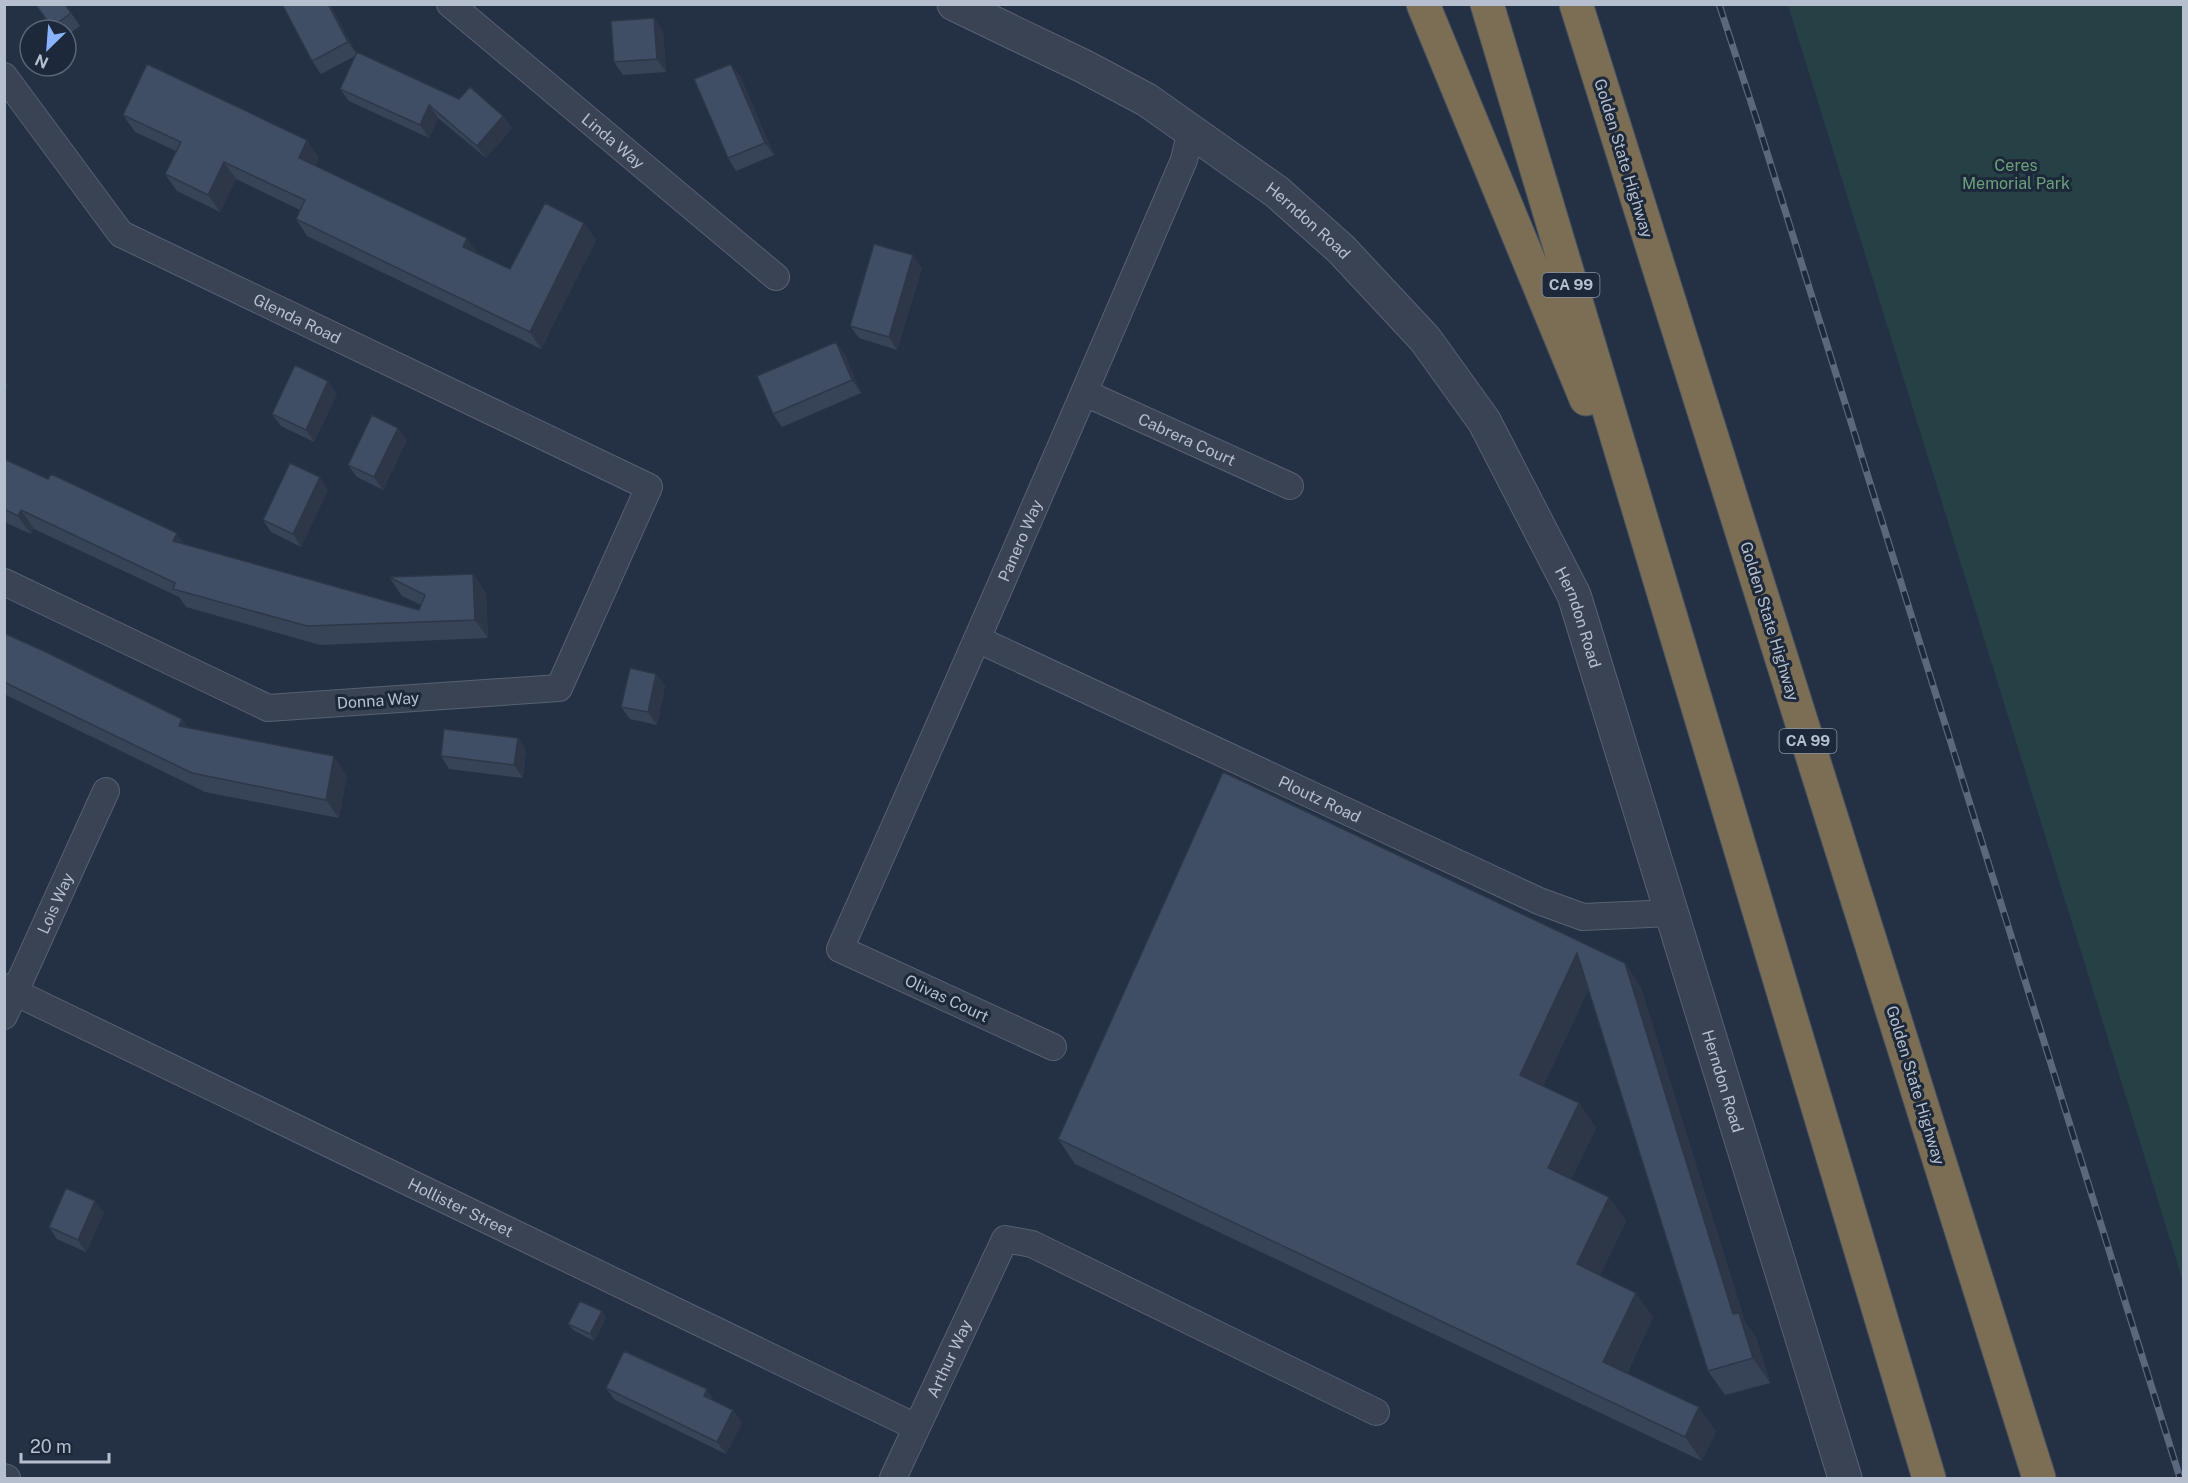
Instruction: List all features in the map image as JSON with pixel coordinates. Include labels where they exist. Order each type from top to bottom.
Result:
[{"type":"highway","points":[[1423,4],[1655,567]]},
{"type":"highway","name":"CA 99","points":[[1487,4],[1929,1479]]},
{"type":"highway","name":"Golden State Highway","points":[[1576,4],[2039,1479]]},
{"type":"street","name":"Linda Way","points":[[450,4],[776,278]]},
{"type":"street","name":"Herndon Road","points":[[954,4],[1083,66],[1147,100],[1277,192],[1341,249],[1425,339],[1484,421],[1574,596],[1845,1479]]},
{"type":"street","name":"Glenda Road","points":[[4,76],[121,234],[649,487]]},
{"type":"street","name":"Panero Way","points":[[840,949],[979,640],[1085,393],[1184,160],[1191,130]]},
{"type":"street","name":"Cabrera Court","points":[[1085,393],[1290,486]]},
{"type":"street","name":"Donna Way","points":[[4,582],[268,708],[559,688],[649,487]]},
{"type":"street","name":"Ploutz Road","points":[[979,640],[1539,901],[1583,917],[1671,913]]},
{"type":"street","name":"Lois Way","points":[[4,1016],[10,990],[106,791]]},
{"type":"street","name":"Olivas Court","points":[[840,949],[1053,1047]]},
{"type":"street","name":"Hollister Street","points":[[10,990],[916,1427]]},
{"type":"street","name":"Arthur Way","points":[[893,1479],[1005,1239],[1032,1244],[1376,1412]]},
{"type":"green space","name":"Ceres Memorial Park","points":[[1788,5],[2183,5],[2183,1281]]},
{"type":"building","points":[[35,4],[65,4],[71,13],[64,18],[45,18]]},
{"type":"building","points":[[282,4],[328,4],[348,42],[312,61]]},
{"type":"building","points":[[654,18],[657,59],[614,62],[611,21]]},
{"type":"building","points":[[357,52],[459,99],[470,87],[503,116],[477,146],[429,105],[420,125],[340,89]]},
{"type":"building","points":[[147,64],[307,140],[299,158],[467,238],[463,247],[510,269],[545,203],[584,223],[530,332],[296,219],[305,200],[224,162],[208,195],[165,174],[181,142],[123,115]]},
{"type":"building","points":[[731,64],[765,143],[728,158],[694,79]]},
{"type":"building","points":[[874,244],[913,255],[889,337],[850,326]]},
{"type":"building","points":[[836,342],[852,380],[773,414],[757,376]]},
{"type":"building","points":[[295,365],[328,381],[306,430],[272,414]]},
{"type":"building","points":[[372,415],[398,428],[374,477],[348,465]]},
{"type":"building","points":[[4,459],[48,479],[51,474],[177,533],[173,541],[419,610],[425,595],[389,577],[473,574],[475,620],[307,626],[173,589],[175,583],[21,510],[18,516],[4,509]]},
{"type":"building","points":[[290,463],[320,477],[293,534],[263,520]]},
{"type":"building","points":[[4,633],[182,719],[179,726],[334,756],[326,800],[192,773],[4,682]]},
{"type":"building","points":[[630,668],[656,674],[648,712],[621,707]]},
{"type":"building","points":[[444,729],[518,738],[514,765],[441,756]]},
{"type":"building","points":[[1223,772],[1625,963],[1733,1314],[1739,1313],[1753,1358],[1708,1371],[1577,953],[1520,1075],[1579,1103],[1548,1168],[1609,1197],[1577,1264],[1636,1293],[1603,1362],[1699,1407],[1685,1437],[1058,1139]]},
{"type":"building","points":[[66,1188],[95,1201],[78,1240],[49,1227]]},
{"type":"building","points":[[580,1301],[602,1311],[590,1334],[568,1324]]},
{"type":"building","points":[[624,1351],[707,1389],[704,1396],[733,1410],[717,1442],[606,1388]]},
{"type":"railway","points":[[1719,4],[2180,1478]]}]
